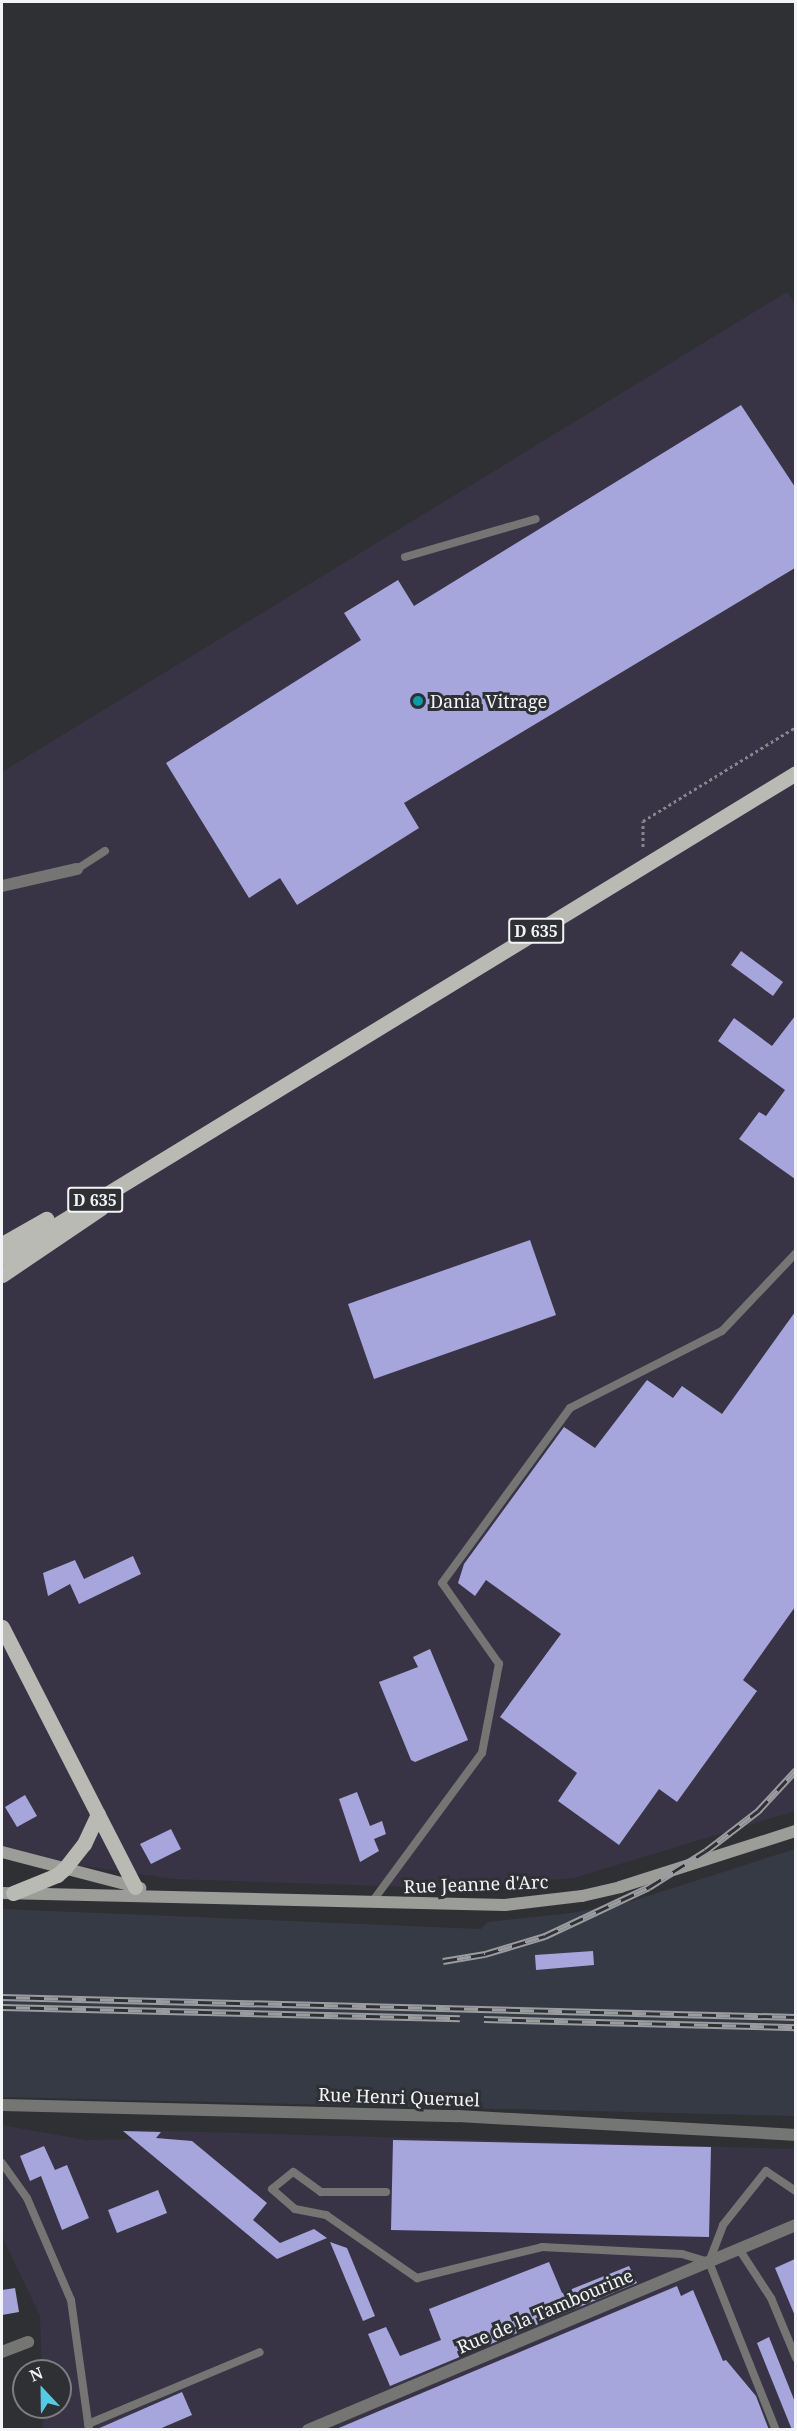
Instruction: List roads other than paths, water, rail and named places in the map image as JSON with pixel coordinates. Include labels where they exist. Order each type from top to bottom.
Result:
[{"type":"main road","name":"D 635","points":[[2,1258],[188,1142],[795,773]]},
{"type":"main road","points":[[2,1275],[275,1089]]},
{"type":"main road","points":[[2,1244],[188,1142]]},
{"type":"main road","points":[[2,1627],[135,1887]]},
{"type":"main road","points":[[2,1655],[19,1660]]},
{"type":"main road","points":[[7,1893],[57,1875],[84,1844],[98,1814]]},
{"type":"main road","name":"Rue Jeanne d'Arc","points":[[7,1893],[371,1904],[504,1905],[582,1896],[620,1887],[795,1831]]},
{"type":"main road","name":"Rue Jeanne d'Arc","points":[[2,1852],[135,1887],[183,1897]]},
{"type":"street","points":[[2,886],[74,871]]},
{"type":"street","name":"Rue Henri Queruel","points":[[2,2105],[458,2116],[795,2135]]},
{"type":"street","name":"Rue de la Tambourine","points":[[308,2430],[795,2225]]},
{"type":"street","points":[[2,2352],[28,2342]]},
{"type":"lane","points":[[405,557],[536,519]]},
{"type":"lane","points":[[74,871],[105,851]]},
{"type":"lane","points":[[371,1904],[482,1753],[499,1664],[442,1583],[570,1408],[722,1331],[795,1253]]},
{"type":"lane","points":[[2,2163],[27,2198],[71,2300],[88,2427],[260,2352]]},
{"type":"lane","points":[[776,2430],[709,2262],[723,2225],[766,2171],[795,2191]]},
{"type":"lane","points":[[386,2192],[321,2192],[293,2172],[272,2189],[296,2209],[326,2215],[417,2278],[542,2247],[682,2254],[709,2262]]},
{"type":"lane","points":[[739,2249],[771,2298],[795,2358]]},
{"type":"railway","points":[[443,1961],[485,1954],[545,1936],[649,1887],[706,1851],[758,1811],[796,1770]]},
{"type":"railway","points":[[2,1997],[796,2017]]},
{"type":"railway","points":[[2,2007],[460,2018]]},
{"type":"railway","points":[[484,2019],[796,2027]]},
{"type":"place","name":"Dania Vitrage","points":[[418,701]]}]
